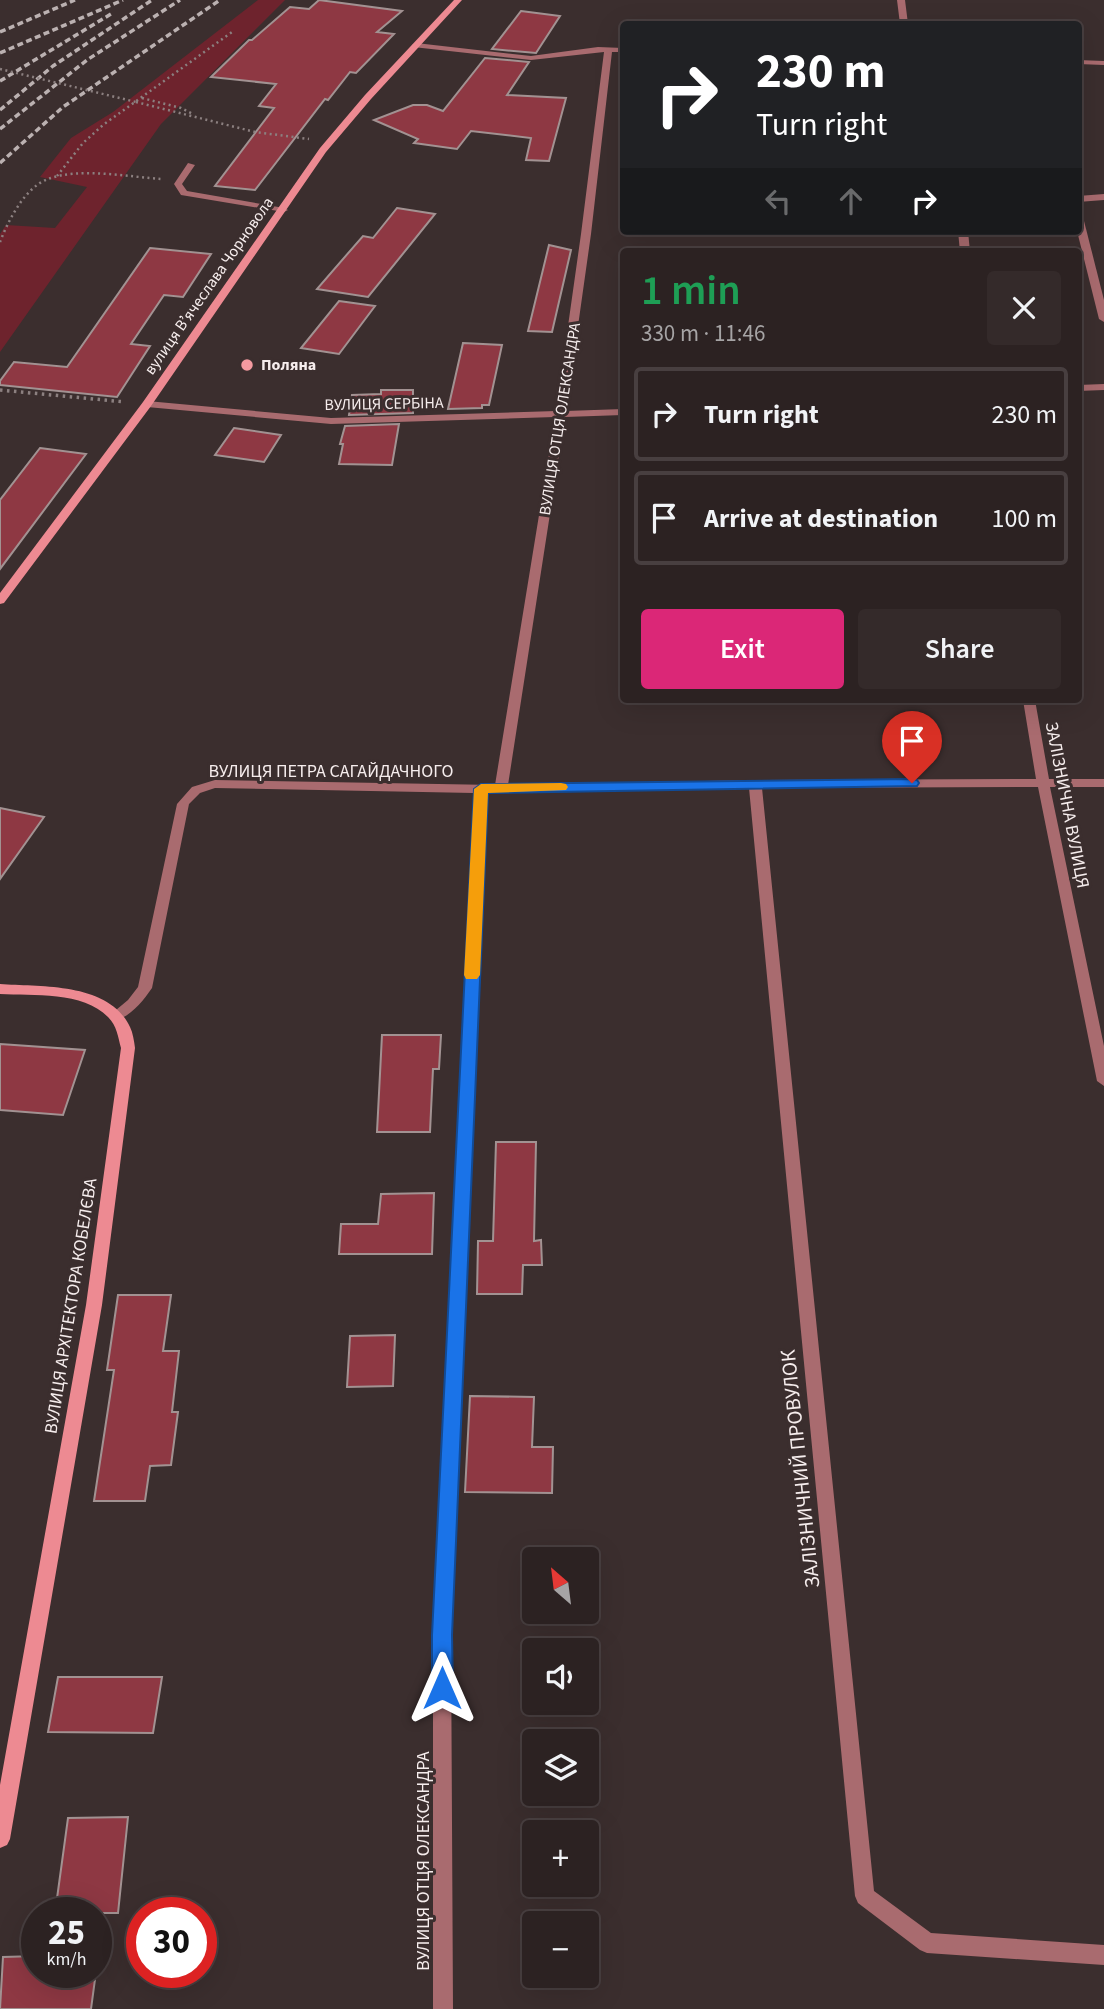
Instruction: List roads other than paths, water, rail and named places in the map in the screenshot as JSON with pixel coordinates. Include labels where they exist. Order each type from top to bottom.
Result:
[{"type":"street","name":"вулиця Вʼячеслава Чорновола","points":[[0,601],[147,404],[330,142],[458,0]]},
{"type":"street","points":[[901,0],[904,21]]},
{"type":"street","points":[[415,45],[531,58],[620,50]]},
{"type":"street","name":"ВУЛИЦЯ ОТЦЯ ОЛЕКСАНДРА","points":[[501,788],[562,415],[594,179],[608,49]]},
{"type":"street","points":[[1082,62],[1104,63]]},
{"type":"street","points":[[1082,199],[1104,197]]},
{"type":"street","points":[[1082,233],[1104,319]]},
{"type":"street","points":[[1082,388],[1104,387]]},
{"type":"street","name":"ВУЛИЦЯ СЕРБІНА","points":[[147,404],[331,421],[620,412]]},
{"type":"street","name":"ЗАЛІЗНИЧНА ВУЛИЦЯ","points":[[1030,703],[1043,783],[1104,1081]]},
{"type":"street","name":"ВУЛИЦЯ ПЕТРА САГАЙДАЧНОГО","points":[[117,1015],[138,998],[146,983],[183,804],[190,793],[215,784],[481,789],[755,784],[1104,783]]},
{"type":"street","name":"ЗАЛІЗНИЧНИЙ ПРОВУЛОК","points":[[755,784],[865,1896],[927,1943],[1104,1955]]},
{"type":"street","name":"ВУЛИЦЯ ОТЦЯ ОЛЕКСАНДРА","points":[[443,2009],[442,1635],[481,789]]},
{"type":"street","points":[[0,989],[86,999],[103,1004],[117,1015]]},
{"type":"street","name":"ВУЛИЦЯ АРХІТЕКТОРА КОБЕЛЄВА","points":[[0,1839],[94,1305],[127,1055],[126,1033],[117,1015]]},
{"type":"lane","points":[[191,165],[180,180],[178,189],[191,197],[284,210]]},
{"type":"railway","points":[[0,32],[75,0]]},
{"type":"railway","points":[[0,53],[123,0]]},
{"type":"railway","points":[[0,110],[53,66],[152,0]]},
{"type":"railway","points":[[0,129],[87,60],[180,0]]},
{"type":"railway","points":[[0,163],[63,107],[220,0]]},
{"type":"railway","points":[[0,81],[111,14]]},
{"type":"place","name":"Поляна","points":[[247,365]]}]
